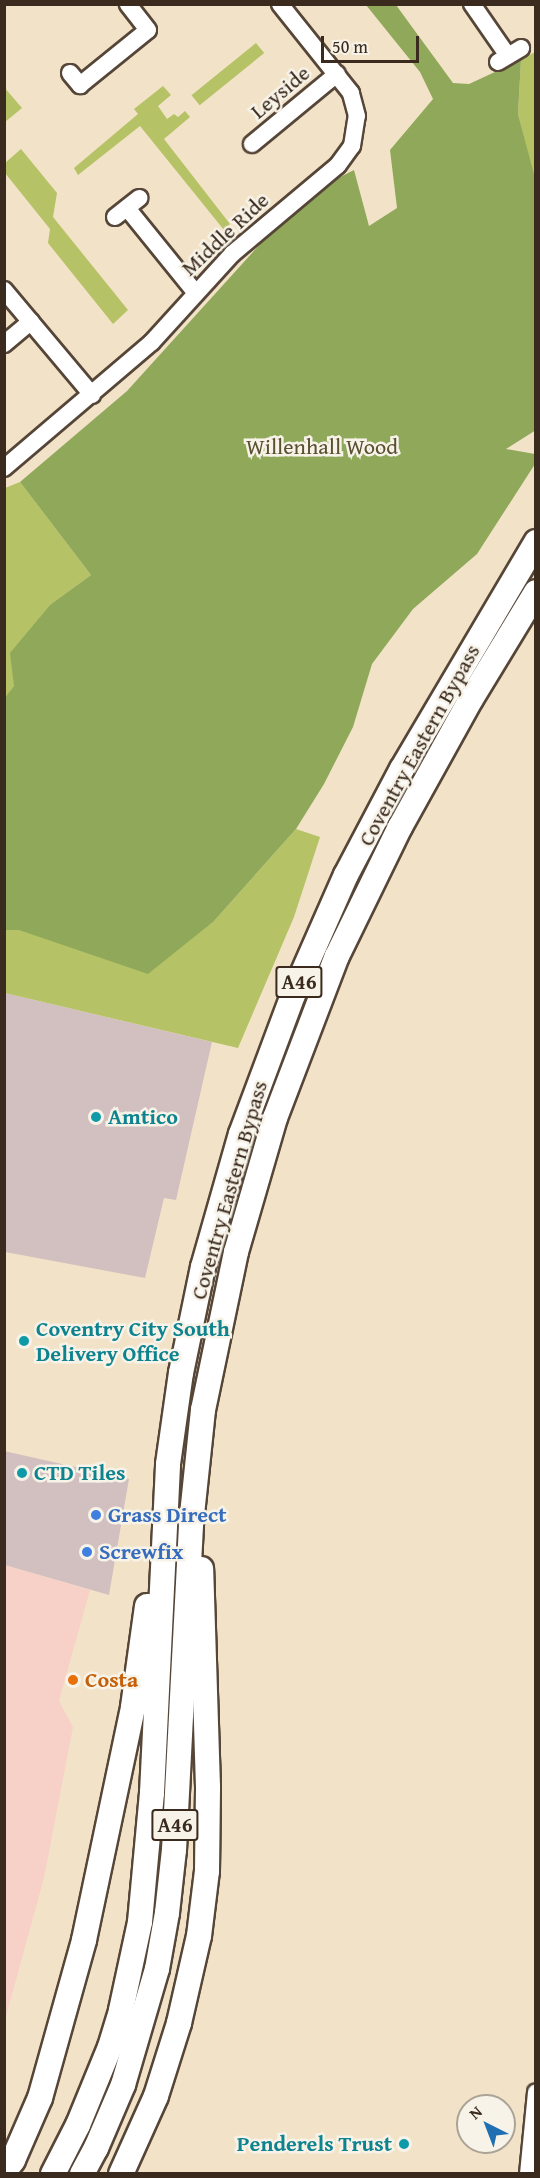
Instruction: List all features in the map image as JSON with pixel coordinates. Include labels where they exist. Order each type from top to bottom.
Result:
[{"type":"highway","name":"Coventry Eastern Bypass","points":[[53,2174],[78,2125],[110,2047],[121,2010],[140,1922],[152,1793],[168,1464],[181,1373],[203,1268],[241,1134],[293,995],[346,875],[402,769],[536,542]]},
{"type":"highway","name":"Coventry Eastern Bypass","points":[[82,2174],[96,2148],[126,2074],[157,1969],[167,1913],[174,1850],[190,1524],[203,1410],[236,1252],[275,1118],[333,967],[400,827],[471,699],[536,592]]},
{"type":"highway","points":[[121,2174],[156,2096],[179,2023],[199,1936],[207,1871],[208,1787],[198,1462]]},
{"type":"highway","points":[[4,2172],[13,2160],[40,2098],[67,2008],[87,1929],[132,1707],[168,1464]]},
{"type":"street","points":[[70,73],[80,84],[148,30],[128,4]]},
{"type":"street","name":"Middle Ride","points":[[4,468],[152,342],[195,292],[255,232],[338,165],[352,146],[357,128],[356,108],[351,93],[280,4]]},
{"type":"street","points":[[472,4],[509,56]]},
{"type":"street","name":"Leyside","points":[[252,144],[337,74]]},
{"type":"street","points":[[127,208],[195,292]]},
{"type":"street","points":[[4,290],[92,395]]},
{"type":"street","points":[[4,344],[31,321]]},
{"type":"street","points":[[528,2174],[536,2092]]},
{"type":"shaded area","points":[[5,993],[212,1042],[176,1200],[164,1198],[145,1278],[5,1252]]},
{"type":"shaded area","points":[[4,1451],[129,1479],[109,1595],[5,1565]]},
{"type":"shaded area","points":[[5,1565],[90,1590],[59,1701],[73,1727],[44,1878],[5,2020]]},
{"type":"green space","name":"Willenhall Wood","points":[[366,5],[396,5],[453,83],[469,84],[521,60],[518,114],[536,182],[536,430],[506,449],[535,454],[535,464],[477,554],[413,609],[372,664],[353,727],[324,784],[296,829],[214,921],[148,974],[19,930],[5,930],[4,699],[14,686],[10,653],[51,604],[91,575],[20,482],[127,391],[262,242],[330,182],[354,170],[369,226],[397,208],[390,150],[433,99],[420,72]]},
{"type":"green space","points":[[256,43],[264,53],[200,105],[191,95]]},
{"type":"green space","points":[[535,52],[535,182],[518,114],[521,60]]},
{"type":"green space","points":[[163,86],[171,95],[158,106],[167,119],[174,114],[178,117],[185,111],[190,117],[164,139],[230,224],[224,230],[140,126],[78,175],[74,168],[138,114],[134,109]]},
{"type":"green space","points":[[4,87],[22,108],[5,122],[4,122]]},
{"type":"green space","points":[[21,149],[57,193],[53,217],[128,310],[113,324],[48,243],[50,229],[5,173],[5,163]]},
{"type":"green space","points":[[20,482],[91,575],[51,604],[14,686],[5,699],[5,488]]},
{"type":"green space","points":[[296,829],[320,837],[294,917],[238,1048],[5,993],[5,930],[214,921]]},
{"type":"place","name":"Amtico","points":[[96,1117]]},
{"type":"place","name":"Coventry City South Delivery Office","points":[[24,1341]]},
{"type":"place","name":"CTD Tiles","points":[[22,1473]]},
{"type":"place","name":"Grass Direct","points":[[96,1515]]},
{"type":"place","name":"Screwfix","points":[[87,1552]]},
{"type":"place","name":"Costa","points":[[73,1680]]},
{"type":"place","name":"Penderels Trust","points":[[404,2144]]}]
